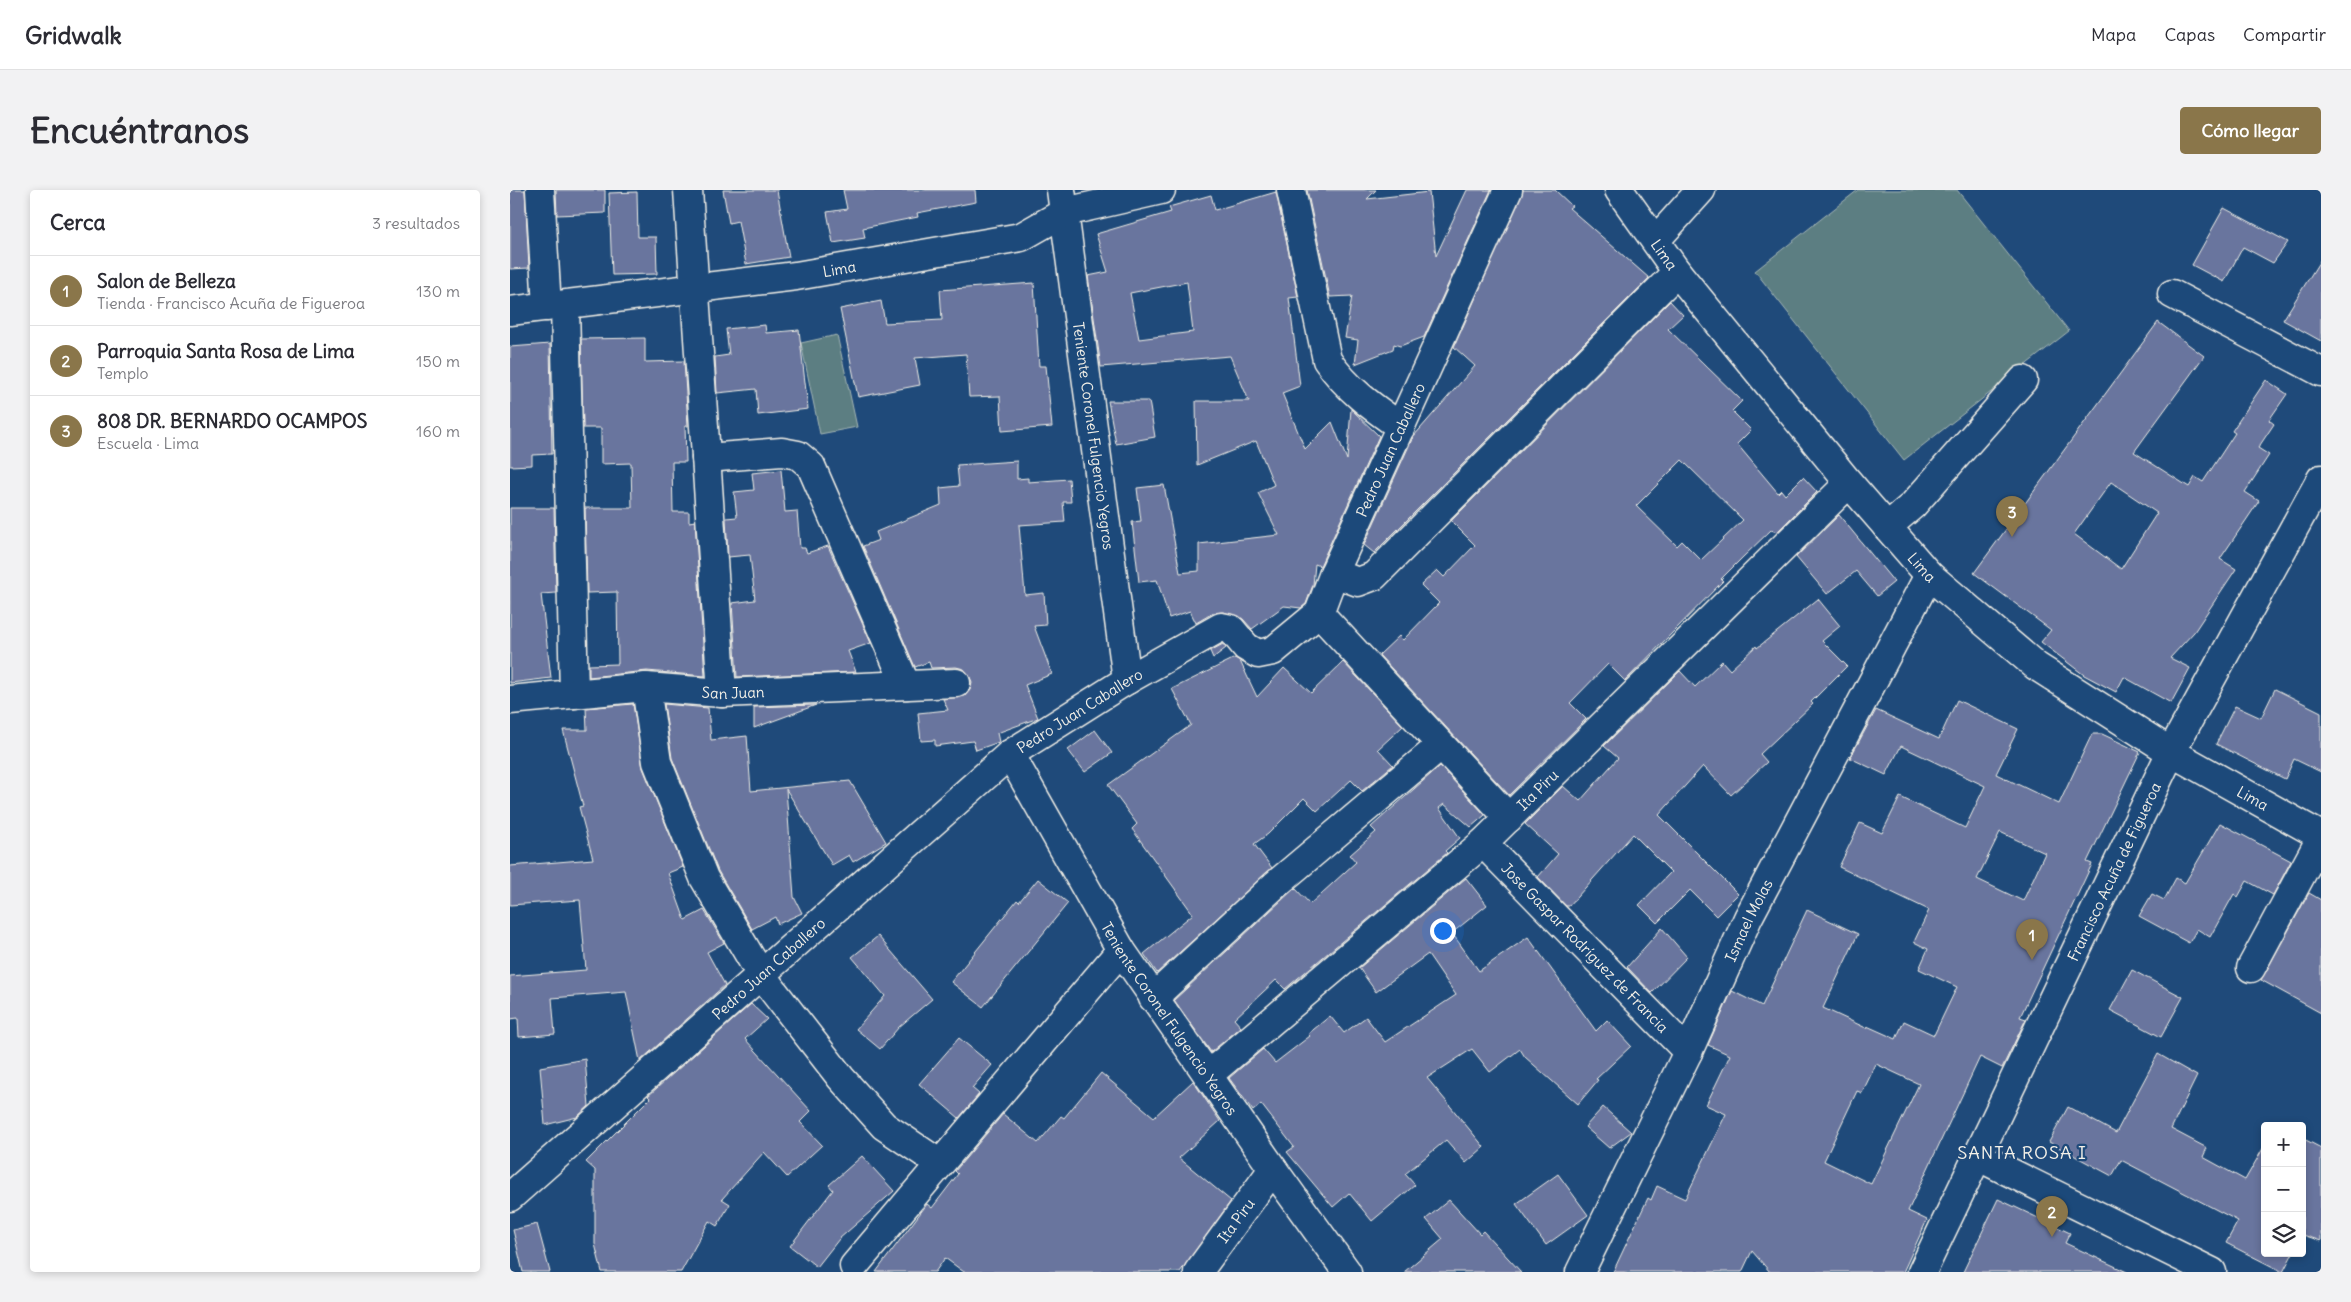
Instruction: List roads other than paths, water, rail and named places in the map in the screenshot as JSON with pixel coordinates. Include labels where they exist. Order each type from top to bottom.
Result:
[{"type":"street","points":[[540,190],[556,306],[574,694]]},
{"type":"street","points":[[688,190],[722,693]]},
{"type":"street","name":"Lima","points":[[510,311],[694,290],[796,276],[1021,236],[1063,201],[1162,190]]},
{"type":"street","points":[[1291,190],[1327,360],[1339,378],[1361,399],[1401,427]]},
{"type":"street","name":"Pedro Juan Caballero","points":[[510,1197],[1010,754],[1127,680],[1221,627],[1231,629],[1246,647],[1258,654],[1273,651],[1319,613],[1334,573],[1508,190]]},
{"type":"street","name":"Lima","points":[[1619,190],[1677,272],[1849,483],[1929,575],[2036,666],[2171,752],[2321,837]]},
{"type":"street","points":[[1656,240],[1701,190]]},
{"type":"street","name":"Teniente Coronel Fulgencio Yegros","points":[[1063,201],[1127,680]]},
{"type":"street","points":[[1334,573],[1358,582],[1374,576],[1677,272]]},
{"type":"street","points":[[2172,294],[2321,372]]},
{"type":"street","points":[[1887,527],[1913,505],[2023,380]]},
{"type":"street","points":[[706,458],[782,452],[798,455],[811,466],[906,684]]},
{"type":"street","name":"Francisco Acuña de Figueroa","points":[[1922,1272],[2171,752],[2321,479]]},
{"type":"street","name":"Ita Piru","points":[[1208,1075],[1509,818],[1849,483]]},
{"type":"street","name":"Ismael Molas","points":[[1580,1272],[1688,1052],[1748,918],[1929,575]]},
{"type":"street","points":[[1319,613],[1440,746],[1509,818]]},
{"type":"street","name":"San Juan","points":[[510,700],[646,687],[722,693],[956,682]]},
{"type":"street","points":[[646,687],[657,762],[704,878],[761,976],[841,1078],[884,1126],[938,1163]]},
{"type":"street","points":[[1153,998],[1275,885],[1440,746]]},
{"type":"street","name":"Teniente Coronel Fulgencio Yegros","points":[[1010,754],[1121,950],[1272,1169],[1347,1272]]},
{"type":"street","points":[[2251,968],[2321,837]]},
{"type":"street","name":"Jose Gaspar Rodríguez de Francia","points":[[1483,842],[1688,1052]]},
{"type":"street","points":[[854,1266],[938,1163],[1121,950]]},
{"type":"street","points":[[1979,1156],[2212,1272]]},
{"type":"street","name":"Ita Piru","points":[[1198,1272],[1272,1169]]},
{"type":"place","name":"808 DR. BERNARDO OCAMPOS","points":[[2012,537]]},
{"type":"place","name":"Salon de Belleza","points":[[2032,960]]},
{"type":"place","name":"Parroquia Santa Rosa de Lima","points":[[2052,1237]]},
{"type":"district","name":"SANTA ROSA I","points":[[2022,1152]]}]
